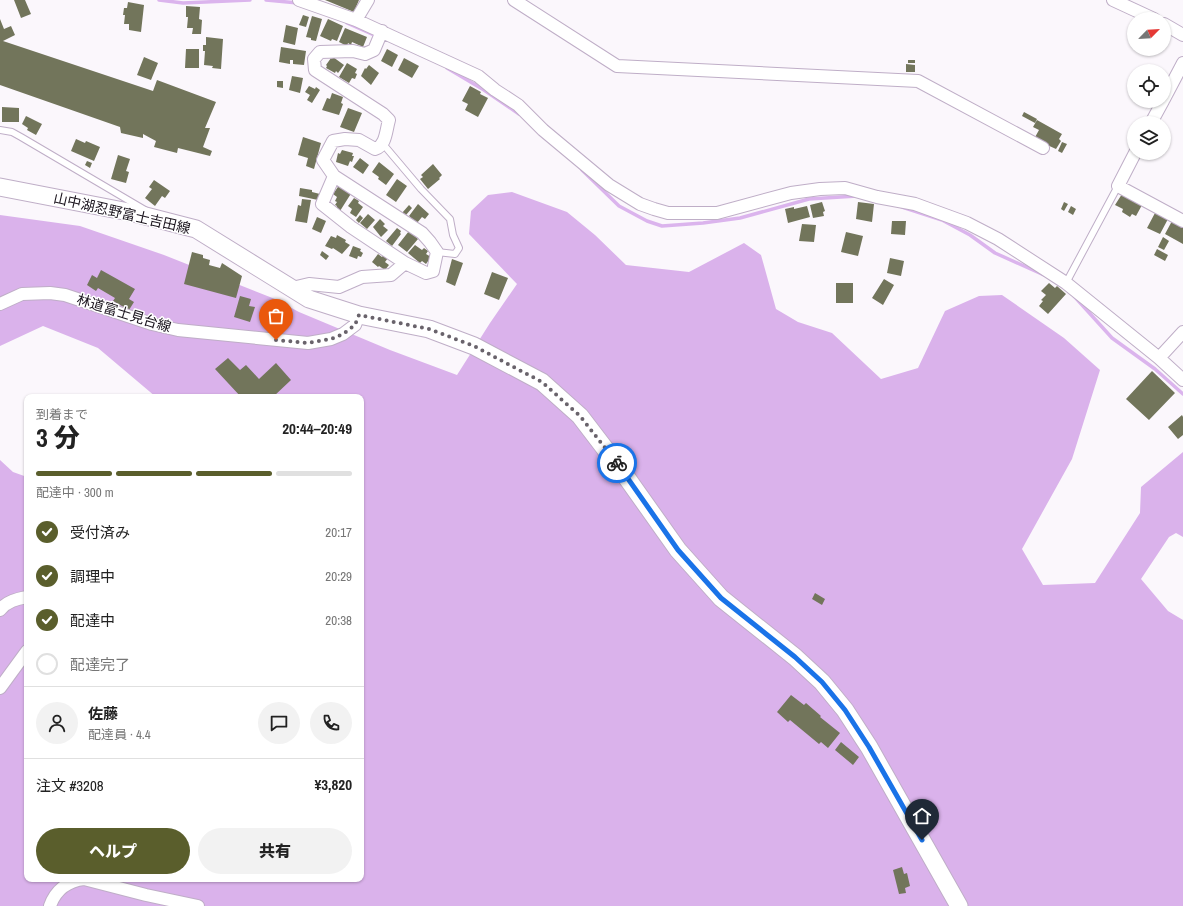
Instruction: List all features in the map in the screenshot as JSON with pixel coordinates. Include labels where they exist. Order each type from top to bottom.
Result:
[{"type":"main road","name":"山中湖忍野富士吉田線","points":[[0,187],[134,213],[196,229],[309,299],[359,315],[429,329],[474,346],[542,382],[580,416],[622,471],[678,550],[721,598],[795,657],[822,682],[845,710],[869,747],[959,906]]},
{"type":"street","points":[[299,0],[356,20],[382,31],[478,76],[518,105],[543,130],[609,185],[640,204],[668,213],[717,213],[791,193],[820,189],[845,188],[877,197],[914,204],[967,223],[998,240],[1066,283],[1159,358],[1183,380]]},
{"type":"street","points":[[356,20],[368,0]]},
{"type":"street","points":[[514,0],[617,66],[918,81],[1043,148]]},
{"type":"street","points":[[1113,0],[1139,12]]},
{"type":"street","points":[[1171,28],[1183,35]]},
{"type":"street","points":[[334,176],[322,204],[351,228],[405,263],[426,273],[433,271],[437,252],[422,233],[334,176],[323,160],[333,141],[345,139],[359,140],[375,149],[380,148],[383,144],[389,120],[383,114],[315,70],[314,59],[320,52],[353,51],[365,54],[370,52],[374,50],[382,31]]},
{"type":"street","points":[[1171,86],[1183,63]]},
{"type":"street","points":[[1131,160],[1118,186],[1183,221]]},
{"type":"street","points":[[292,288],[309,284],[339,287],[362,276],[391,275],[405,263]]},
{"type":"street","name":"林道富士見台線","points":[[0,304],[22,294],[50,293],[65,295],[152,324],[178,330],[308,343],[331,339],[343,334],[355,325],[359,315]]},
{"type":"street","points":[[1159,358],[1183,332]]},
{"type":"street","points":[[0,610],[4,605],[24,598]]},
{"type":"street","points":[[0,688],[24,655]]},
{"type":"street","points":[[50,906],[53,896],[58,890],[71,882]]},
{"type":"street","points":[[96,882],[198,906]]},
{"type":"lane","points":[[0,130],[12,132],[21,137],[139,205],[157,219]]},
{"type":"lane","points":[[383,144],[416,184],[450,219],[453,235],[459,248],[455,254],[437,252]]},
{"type":"lane","points":[[1066,283],[1118,186]]},
{"type":"shaded area","points":[[512,192],[567,212],[595,235],[626,265],[689,272],[744,243],[761,255],[776,309],[798,322],[832,333],[881,379],[918,368],[945,311],[979,296],[1002,295],[1064,338],[1100,370],[1072,459],[1022,549],[1043,585],[1095,583],[1140,513],[1141,487],[1183,452],[1183,537],[1176,533],[1169,537],[1141,579],[1168,611],[1183,620],[1183,906],[0,906],[0,460],[13,472],[24,476],[24,882],[364,882],[364,394],[152,394],[98,348],[43,326],[0,346],[0,215],[80,226],[164,255],[275,299],[299,312],[390,350],[457,375],[517,284],[469,234],[471,211],[488,195]]},
{"type":"building","points":[[14,0],[25,0],[31,14],[21,18]]},
{"type":"building","points":[[325,0],[359,0],[354,12]]},
{"type":"building","points":[[128,2],[144,5],[141,32],[129,30],[129,24],[124,24],[124,8],[127,8]]},
{"type":"building","points":[[186,6],[200,7],[199,19],[202,20],[201,34],[192,34],[193,28],[187,28],[188,17],[186,17]]},
{"type":"building","points":[[303,15],[309,17],[306,27],[299,25]]},
{"type":"building","points":[[312,16],[322,19],[316,41],[306,37]]},
{"type":"building","points":[[0,19],[4,29],[11,26],[15,35],[3,41],[153,91],[157,80],[216,102],[205,128],[210,128],[203,147],[212,151],[210,156],[178,148],[177,153],[154,147],[156,141],[143,134],[143,138],[121,133],[120,127],[0,85]]},
{"type":"building","points":[[328,19],[343,26],[337,41],[332,39],[331,41],[320,36]]},
{"type":"building","points":[[286,25],[298,28],[295,45],[283,42]]},
{"type":"building","points":[[345,28],[367,37],[363,47],[352,42],[351,45],[348,43],[347,46],[339,42]]},
{"type":"building","points":[[206,37],[223,39],[221,69],[204,65],[205,51],[203,51],[203,45],[206,45]]},
{"type":"building","points":[[281,47],[306,51],[304,65],[293,64],[293,60],[290,60],[290,64],[279,62]]},
{"type":"building","points":[[186,49],[199,49],[199,68],[185,68]]},
{"type":"building","points":[[387,49],[398,55],[392,67],[381,61]]},
{"type":"building","points":[[144,57],[158,63],[151,80],[137,75]]},
{"type":"building","points":[[333,57],[344,65],[338,73],[326,68],[326,65]]},
{"type":"building","points":[[404,58],[419,66],[412,78],[398,70]]},
{"type":"building","points":[[908,60],[915,60],[915,63],[908,63]]},
{"type":"building","points":[[347,63],[357,69],[355,79],[352,78],[349,83],[339,77]]},
{"type":"building","points":[[906,64],[915,65],[915,72],[906,72]]},
{"type":"building","points":[[369,65],[379,73],[371,85],[361,76],[365,68],[366,69]]},
{"type":"building","points":[[292,76],[303,78],[300,93],[289,90]]},
{"type":"building","points":[[277,81],[283,81],[283,88],[277,87]]},
{"type":"building","points":[[309,86],[315,89],[316,87],[320,90],[312,103],[307,100],[310,95],[305,92]]},
{"type":"building","points":[[470,86],[488,98],[478,117],[465,110],[468,104],[462,101]]},
{"type":"building","points":[[332,93],[343,97],[341,103],[343,104],[339,115],[322,110],[327,98],[330,99]]},
{"type":"building","points":[[2,107],[19,108],[19,122],[2,122]]},
{"type":"building","points":[[348,108],[362,113],[354,132],[340,127]]},
{"type":"building","points":[[1024,112],[1037,119],[1035,123],[1022,116]]},
{"type":"building","points":[[26,116],[42,124],[36,135],[27,130],[28,128],[22,124]]},
{"type":"building","points":[[1037,120],[1062,134],[1059,139],[1061,141],[1056,149],[1034,139],[1039,130],[1033,127]]},
{"type":"building","points":[[303,137],[321,143],[314,169],[306,166],[308,158],[298,155]]},
{"type":"building","points":[[76,139],[85,143],[86,141],[100,147],[94,161],[71,151]]},
{"type":"building","points":[[1062,142],[1067,144],[1062,153],[1058,151]]},
{"type":"building","points":[[342,150],[353,153],[352,156],[354,156],[352,162],[350,161],[348,166],[336,162],[338,153],[340,154]]},
{"type":"building","points":[[118,155],[130,159],[126,171],[129,172],[126,183],[111,179]]},
{"type":"building","points":[[360,158],[369,165],[363,174],[353,167]]},
{"type":"building","points":[[87,161],[92,163],[90,168],[85,165]]},
{"type":"building","points":[[379,162],[394,174],[386,185],[372,172]]},
{"type":"building","points":[[433,164],[442,175],[439,178],[440,179],[428,189],[420,179],[423,177],[421,175]]},
{"type":"building","points":[[397,179],[407,186],[396,202],[386,195]]},
{"type":"building","points":[[154,180],[170,191],[165,198],[162,196],[155,206],[145,198],[152,189],[149,187]]},
{"type":"building","points":[[340,184],[352,192],[340,211],[335,205],[337,202],[335,201],[337,197],[333,194]]},
{"type":"building","points":[[300,188],[312,190],[312,192],[320,194],[318,200],[299,196]]},
{"type":"building","points":[[1122,194],[1142,205],[1136,216],[1132,214],[1130,217],[1122,212],[1123,209],[1115,205]]},
{"type":"building","points":[[354,198],[359,201],[358,203],[363,207],[356,217],[350,213],[352,209],[348,206]]},
{"type":"building","points":[[302,199],[311,200],[307,223],[295,221],[298,205],[301,206]]},
{"type":"building","points":[[822,202],[825,211],[823,212],[824,216],[813,218],[810,205]]},
{"type":"building","points":[[858,202],[874,204],[872,222],[856,219]]},
{"type":"building","points":[[1064,202],[1068,204],[1064,211],[1061,209]]},
{"type":"building","points":[[418,204],[429,214],[425,219],[422,217],[417,223],[409,216]]},
{"type":"building","points":[[409,205],[412,208],[406,215],[402,213]]},
{"type":"building","points":[[807,206],[810,217],[788,223],[785,209],[794,207],[794,209]]},
{"type":"building","points":[[1071,206],[1076,209],[1073,215],[1068,212]]},
{"type":"building","points":[[1155,213],[1168,219],[1160,234],[1147,228]]},
{"type":"building","points":[[368,214],[375,220],[367,229],[360,223]]},
{"type":"building","points":[[360,215],[363,218],[359,223],[356,220]]},
{"type":"building","points":[[317,217],[326,221],[321,233],[312,229]]},
{"type":"building","points":[[380,219],[385,224],[383,226],[388,230],[381,237],[373,227]]},
{"type":"building","points":[[892,221],[906,221],[905,235],[891,234]]},
{"type":"building","points":[[1172,221],[1183,227],[1183,244],[1165,234]]},
{"type":"building","points":[[802,224],[816,225],[814,242],[799,241]]},
{"type":"building","points":[[397,228],[401,231],[401,234],[392,246],[386,241]]},
{"type":"building","points":[[409,231],[418,239],[407,252],[398,245]]},
{"type":"building","points":[[846,232],[863,236],[858,256],[841,252]]},
{"type":"building","points":[[337,235],[346,240],[345,242],[350,245],[342,254],[333,248],[332,249],[325,246],[331,236],[336,238]]},
{"type":"building","points":[[1163,237],[1169,241],[1164,250],[1158,247]]},
{"type":"building","points":[[415,245],[422,250],[424,248],[428,251],[426,254],[431,257],[426,264],[422,261],[420,263],[408,253]]},
{"type":"building","points":[[353,246],[361,249],[360,251],[363,253],[361,257],[358,256],[357,259],[349,256]]},
{"type":"building","points":[[1157,249],[1168,255],[1165,261],[1154,255]]},
{"type":"building","points":[[322,251],[329,256],[326,260],[320,255]]},
{"type":"building","points":[[192,252],[203,255],[203,258],[210,260],[209,265],[220,268],[222,263],[242,276],[236,298],[184,284]]},
{"type":"building","points":[[378,254],[382,257],[384,254],[388,258],[385,262],[389,265],[385,270],[372,262]]},
{"type":"building","points":[[890,258],[904,261],[901,276],[887,273]]},
{"type":"building","points":[[452,259],[463,263],[455,286],[446,282]]},
{"type":"building","points":[[101,270],[135,289],[129,299],[134,302],[129,310],[113,301],[115,298],[98,288],[96,291],[87,285],[92,275],[97,278]]},
{"type":"building","points":[[492,272],[508,278],[499,300],[484,294]]},
{"type":"building","points":[[884,279],[894,285],[883,305],[872,298]]},
{"type":"building","points":[[836,283],[853,283],[853,303],[836,303]]},
{"type":"building","points":[[1049,283],[1055,288],[1057,286],[1066,294],[1048,314],[1039,306],[1043,301],[1041,300],[1046,295],[1041,291]]},
{"type":"building","points":[[240,296],[251,299],[249,306],[255,307],[250,322],[234,317]]},
{"type":"building","points":[[228,358],[240,370],[246,365],[259,379],[276,363],[291,380],[276,394],[238,394],[215,369]]},
{"type":"building","points":[[1152,371],[1175,393],[1149,420],[1126,399]]},
{"type":"building","points":[[1182,415],[1183,435],[1178,439],[1168,427]]},
{"type":"building","points":[[815,593],[825,599],[822,605],[812,599]]},
{"type":"building","points":[[791,695],[804,705],[806,703],[821,716],[820,717],[840,733],[828,748],[821,742],[819,744],[790,720],[788,722],[777,712]]},
{"type":"building","points":[[841,742],[859,757],[853,765],[835,750]]},
{"type":"building","points":[[902,867],[904,874],[907,873],[910,886],[905,888],[906,893],[899,894],[893,870]]},
{"type":"waterway","points":[[159,0],[183,3],[250,0]]},
{"type":"waterway","points":[[266,0],[298,3]]},
{"type":"waterway","points":[[347,23],[374,35]]},
{"type":"waterway","points":[[447,68],[484,90],[519,114]]},
{"type":"waterway","points":[[582,170],[619,206],[647,221],[662,226],[740,218],[809,199],[857,196]]},
{"type":"waterway","points":[[902,207],[942,220],[970,235],[995,253],[1044,275]]},
{"type":"waterway","points":[[1074,296],[1112,338],[1155,369],[1183,394]]},
{"type":"way so far","points":[[276,340],[308,343],[331,339],[343,334],[355,325],[359,315],[429,329],[474,346],[542,382],[580,416],[617,463]]},
{"type":"route","points":[[617,463],[678,550],[721,598],[795,657],[822,682],[845,710],[869,747],[922,840]]}]
